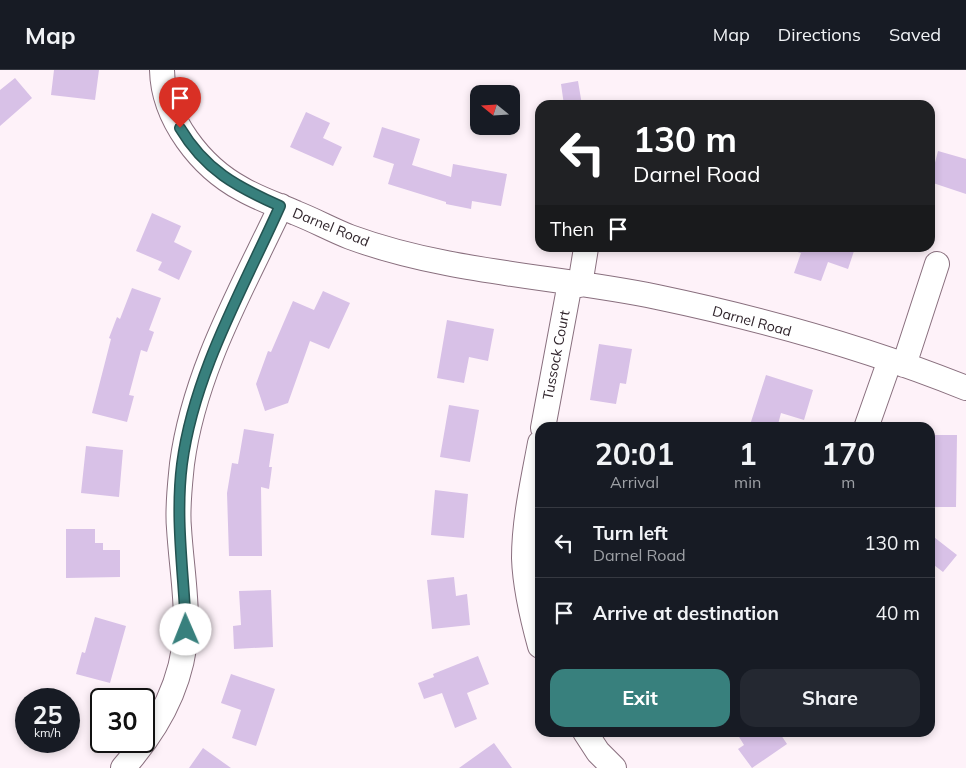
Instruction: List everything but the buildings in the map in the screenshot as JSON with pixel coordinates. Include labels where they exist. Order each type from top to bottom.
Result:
[{"type":"street","name":"Darnel Road","points":[[162,70],[171,112],[189,143],[213,170],[242,190],[350,237],[401,252],[453,264],[656,297],[744,318],[897,362],[966,388]]},
{"type":"street","points":[[123,768],[144,745],[166,710],[180,671],[186,630],[185,588],[178,525],[182,464],[195,403],[217,343],[280,206]]},
{"type":"street","points":[[574,284],[585,252]]},
{"type":"street","points":[[869,422],[897,362],[937,264]]},
{"type":"street","name":"Tussock Court","points":[[544,422],[574,284]]},
{"type":"street","points":[[535,469],[528,505],[524,558],[530,610],[535,628]]},
{"type":"street","points":[[589,737],[614,768]]},
{"type":"route","points":[[180,128],[189,143],[213,170],[242,190],[280,206],[217,343],[195,403],[182,464],[178,525],[185,588],[186,630]]}]
